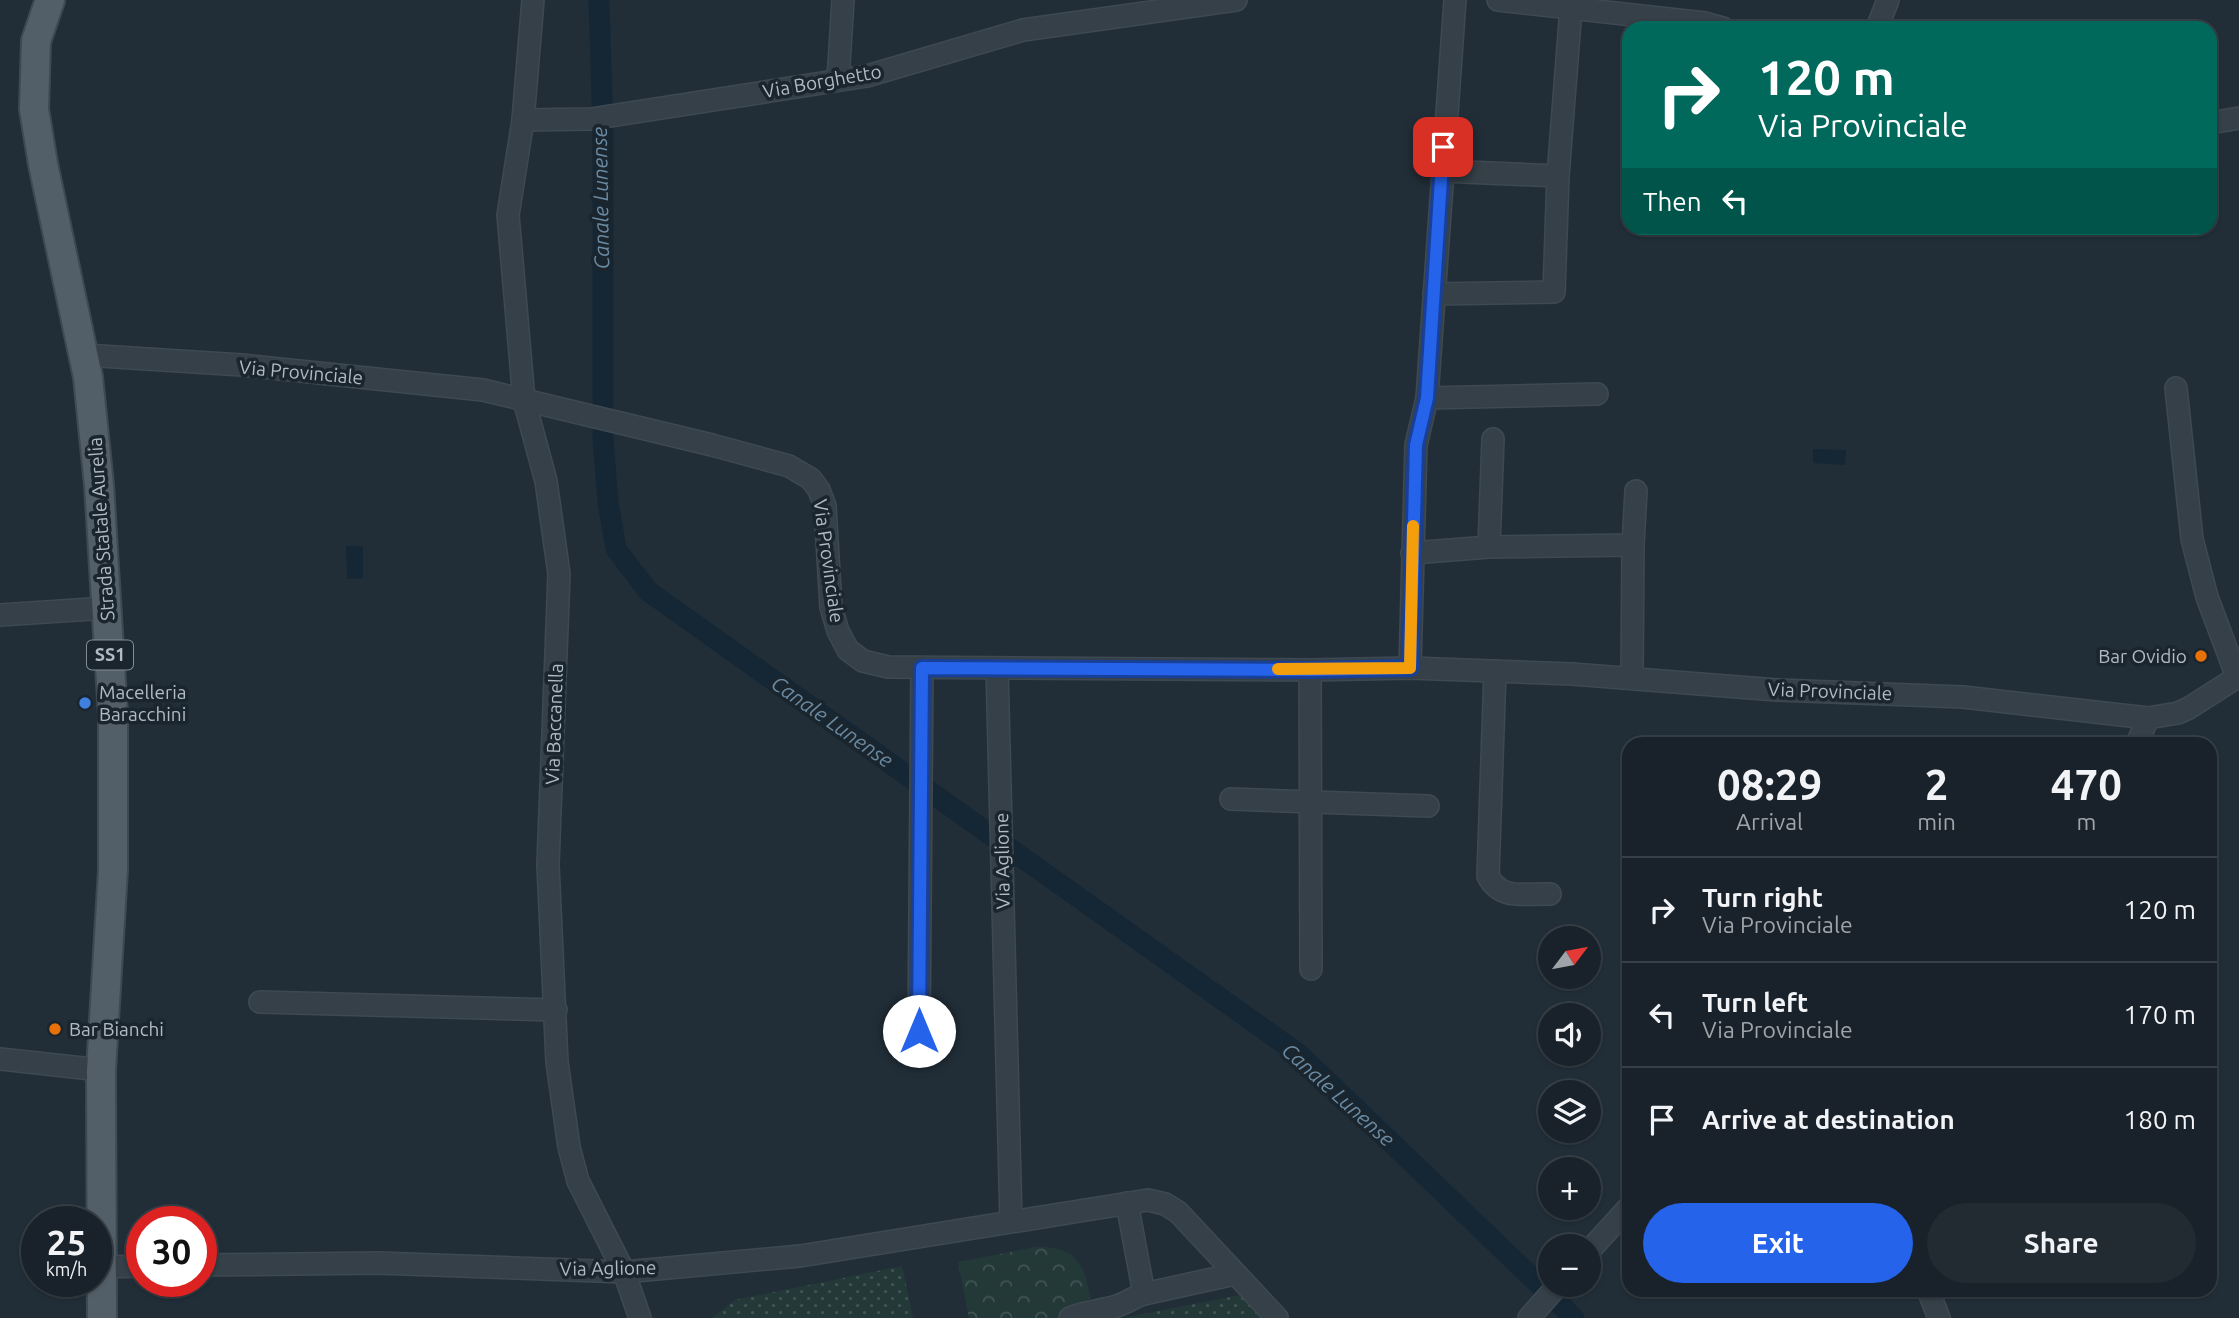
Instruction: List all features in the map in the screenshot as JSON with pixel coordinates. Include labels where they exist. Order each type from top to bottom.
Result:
[{"type":"main road","name":"Strada Statale Aurelia","points":[[50,0],[36,41],[34,108],[43,164],[84,355],[100,485],[113,715],[113,870],[101,1070],[102,1206]]},
{"type":"main road","name":"Strada Statale Aurelia","points":[[102,1297],[102,1318]]},
{"type":"street","points":[[523,120],[533,0]]},
{"type":"street","points":[[838,80],[844,0]]},
{"type":"street","name":"Via Borghetto","points":[[523,120],[601,118],[867,76],[1023,30],[1236,0]]},
{"type":"street","points":[[1410,668],[1416,445],[1427,398],[1455,0]]},
{"type":"street","points":[[1498,0],[1687,21]]},
{"type":"street","points":[[1880,21],[1888,0]]},
{"type":"street","points":[[1434,294],[1554,292],[1558,176],[1571,8]]},
{"type":"street","points":[[2217,122],[2239,118]]},
{"type":"street","name":"Via Baccanella","points":[[523,120],[508,215],[524,400],[546,481],[559,574],[548,865],[556,1010],[556,1062],[569,1147],[578,1181],[624,1272],[640,1318]]},
{"type":"street","points":[[1441,171],[1558,176]]},
{"type":"street","name":"Via Provinciale","points":[[84,355],[314,372],[483,390],[712,444],[789,466],[811,479],[825,506],[831,607],[838,631],[848,650],[863,661],[887,667],[1310,670],[1410,668],[1495,671],[1632,678],[1777,690],[1963,697],[2148,718],[2178,713],[2189,708],[2238,676]]},
{"type":"street","points":[[2176,388],[2192,539],[2207,597],[2238,676]]},
{"type":"street","points":[[1427,398],[1597,394]]},
{"type":"street","points":[[1489,547],[1493,439]]},
{"type":"street","points":[[1632,678],[1636,491]]},
{"type":"street","points":[[1412,553],[1489,547],[1633,545]]},
{"type":"street","points":[[0,615],[107,608]]},
{"type":"street","points":[[919,1031],[922,668]]},
{"type":"street","name":"Via Aglione","points":[[997,668],[1011,1221]]},
{"type":"street","points":[[1310,670],[1311,969]]},
{"type":"street","points":[[1495,671],[1488,876],[1494,888],[1504,893],[1550,894]]},
{"type":"street","points":[[2140,737],[2148,718]]},
{"type":"street","points":[[1231,799],[1428,806]]},
{"type":"street","points":[[260,1002],[556,1010]]},
{"type":"street","points":[[0,1059],[101,1070]]},
{"type":"street","name":"Via Aglione","points":[[217,1265],[379,1263],[624,1272],[800,1256],[1149,1200],[1178,1212],[1277,1318]]},
{"type":"street","points":[[1127,1203],[1144,1294]]},
{"type":"street","points":[[1601,1238],[1622,1215]]},
{"type":"street","points":[[1070,1318],[1082,1312],[1118,1306],[1144,1294],[1235,1274]]},
{"type":"street","points":[[1534,1313],[1548,1297]]},
{"type":"street","points":[[1931,1297],[1939,1318]]},
{"type":"green space","points":[[1036,1247],[1060,1250],[1076,1259],[1085,1275],[1090,1298],[1061,1318],[969,1318],[958,1262]]},
{"type":"green space","points":[[902,1266],[913,1318],[712,1318],[735,1300]]},
{"type":"green space","points":[[1240,1295],[1263,1318],[1123,1318]]},
{"type":"water","points":[[1813,449],[1846,450],[1845,465],[1813,463]]},
{"type":"water","points":[[346,546],[363,546],[363,578],[347,579]]},
{"type":"waterway","name":"Canale Lunense","points":[[599,0],[603,134],[603,440],[608,502],[616,549],[648,591],[1300,1055],[1574,1318]]},
{"type":"slow traffic","points":[[1278,669],[1410,668],[1413,526]]},
{"type":"place","name":"Bar Ovidio","points":[[2201,656]]},
{"type":"place","name":"Macelleria Baracchini","points":[[85,703]]},
{"type":"place","name":"Bar Bianchi","points":[[55,1029]]},
{"type":"route","points":[[919,1031],[922,668],[1410,668],[1416,445],[1427,398],[1443,147]]}]
